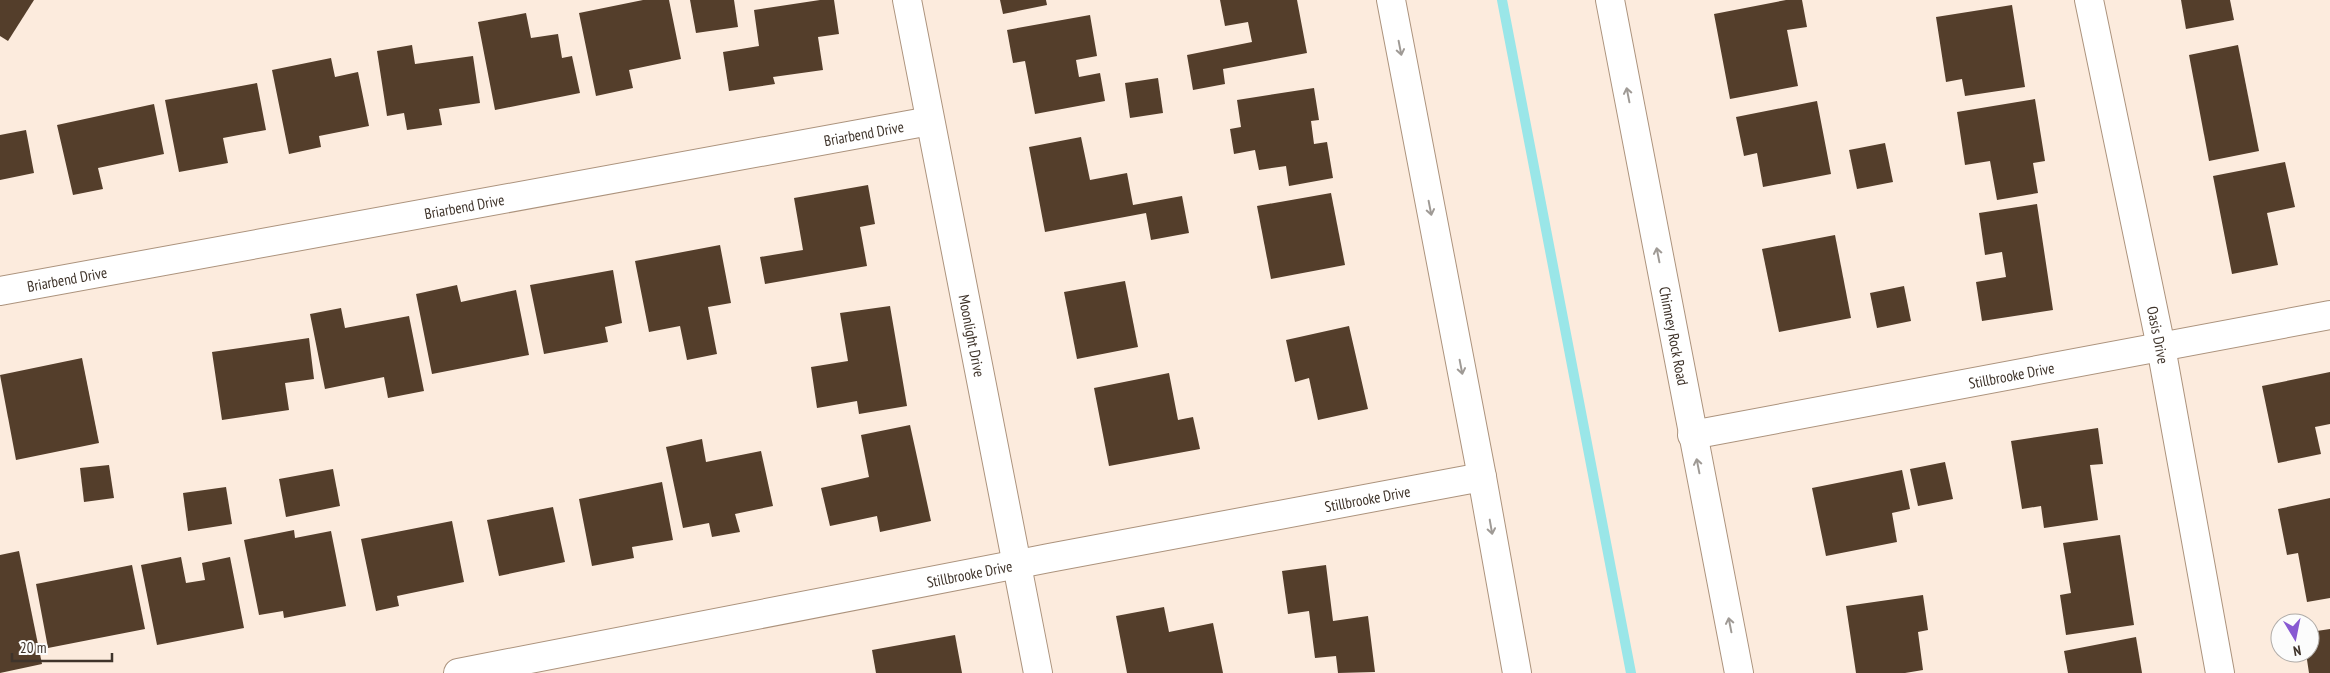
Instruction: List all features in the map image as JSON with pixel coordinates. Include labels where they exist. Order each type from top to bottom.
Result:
[{"type":"street","name":"Moonlight Drive","points":[[907,0],[1038,673]]},
{"type":"street","points":[[1391,0],[1482,477],[1517,673]]},
{"type":"street","name":"Chimney Rock Road","points":[[1610,0],[1739,673]]},
{"type":"street","name":"Oasis Drive","points":[[2089,0],[2161,347],[2220,673]]},
{"type":"street","name":"Briarbend Drive","points":[[0,291],[930,121]]},
{"type":"street","name":"Stillbrooke Drive","points":[[1692,435],[2330,315]]},
{"type":"street","name":"Stillbrooke Drive","points":[[458,673],[1016,564],[1482,477]]},
{"type":"building","points":[[0,0],[34,0],[8,41],[0,36]]},
{"type":"building","points":[[643,0],[669,0],[681,59],[629,70],[633,88],[596,96],[579,13]]},
{"type":"building","points":[[690,0],[734,0],[738,27],[696,33]]},
{"type":"building","points":[[820,0],[834,0],[839,34],[818,37],[823,70],[773,77],[775,84],[729,91],[723,52],[759,46],[754,10]]},
{"type":"building","points":[[1000,0],[1046,0],[1047,5],[1003,14]]},
{"type":"building","points":[[1220,0],[1297,0],[1307,53],[1223,69],[1225,84],[1193,90],[1187,55],[1252,42],[1248,22],[1225,26]]},
{"type":"building","points":[[1786,0],[1802,0],[1807,27],[1787,30],[1798,86],[1730,99],[1714,14]]},
{"type":"building","points":[[2181,0],[2230,0],[2234,20],[2186,29]]},
{"type":"building","points":[[2012,5],[2025,87],[1965,96],[1962,79],[1946,82],[1936,17]]},
{"type":"building","points":[[526,13],[531,38],[558,34],[562,58],[572,56],[580,93],[495,110],[478,22]]},
{"type":"building","points":[[1090,15],[1097,56],[1076,60],[1079,77],[1100,73],[1105,101],[1035,114],[1025,61],[1013,63],[1007,30]]},
{"type":"building","points":[[412,45],[415,64],[473,56],[480,103],[439,109],[442,125],[407,130],[404,113],[387,116],[377,51]]},
{"type":"building","points":[[2238,45],[2259,151],[2209,161],[2189,55]]},
{"type":"building","points":[[331,58],[335,77],[358,72],[369,126],[319,136],[321,147],[289,154],[272,70]]},
{"type":"building","points":[[1158,78],[1163,113],[1130,118],[1125,83]]},
{"type":"building","points":[[257,83],[266,130],[223,138],[228,163],[179,172],[165,100]]},
{"type":"building","points":[[1314,88],[1319,120],[1311,121],[1314,144],[1327,142],[1333,178],[1289,186],[1286,166],[1259,170],[1255,150],[1234,154],[1230,129],[1241,127],[1237,100]]},
{"type":"building","points":[[2035,99],[2045,161],[2033,163],[2038,193],[1997,200],[1990,161],[1965,165],[1957,112]]},
{"type":"building","points":[[1817,101],[1831,174],[1763,187],[1757,153],[1744,156],[1736,117]]},
{"type":"building","points":[[154,104],[164,154],[98,168],[103,189],[73,195],[57,125]]},
{"type":"building","points":[[26,130],[34,173],[0,180],[0,135]]},
{"type":"building","points":[[1081,137],[1090,180],[1127,173],[1133,205],[1182,196],[1189,233],[1151,240],[1146,213],[1045,232],[1029,147]]},
{"type":"building","points":[[1885,143],[1893,182],[1857,189],[1849,150]]},
{"type":"building","points":[[2285,162],[2295,207],[2267,213],[2278,265],[2232,274],[2213,176]]},
{"type":"building","points":[[868,185],[875,224],[860,227],[867,266],[765,284],[760,257],[803,250],[794,198]]},
{"type":"building","points":[[1331,193],[1345,265],[1271,279],[1257,206]]},
{"type":"building","points":[[2037,204],[2053,310],[1982,321],[1976,282],[2006,277],[2002,252],[1985,255],[1979,213]]},
{"type":"building","points":[[1835,235],[1851,318],[1779,332],[1762,249]]},
{"type":"building","points":[[720,245],[731,303],[708,307],[717,354],[687,360],[680,326],[649,332],[635,261]]},
{"type":"building","points":[[613,270],[622,323],[605,327],[608,342],[544,354],[530,285]]},
{"type":"building","points":[[1125,281],[1138,347],[1077,359],[1064,292]]},
{"type":"building","points":[[457,285],[461,302],[516,290],[529,355],[432,374],[416,294]]},
{"type":"building","points":[[1904,286],[1911,321],[1877,328],[1870,293]]},
{"type":"building","points":[[890,306],[907,406],[859,414],[857,401],[817,408],[811,367],[848,361],[840,313]]},
{"type":"building","points":[[341,308],[345,328],[409,316],[424,391],[388,398],[384,377],[325,389],[310,314]]},
{"type":"building","points":[[1349,326],[1368,409],[1318,420],[1309,378],[1295,382],[1286,340]]},
{"type":"building","points":[[309,338],[314,379],[285,383],[289,410],[222,420],[212,352]]},
{"type":"building","points":[[82,358],[99,443],[16,460],[0,375]]},
{"type":"building","points":[[2330,372],[2330,424],[2315,427],[2321,454],[2278,463],[2262,386]]},
{"type":"building","points":[[1169,373],[1178,420],[1193,417],[1200,449],[1109,466],[1094,388]]},
{"type":"building","points":[[910,425],[931,521],[880,532],[877,516],[830,526],[821,488],[869,477],[861,435]]},
{"type":"building","points":[[2098,428],[2103,464],[2090,465],[2098,520],[2044,528],[2041,506],[2022,509],[2011,441]]},
{"type":"building","points":[[702,439],[706,462],[761,451],[773,506],[735,514],[740,532],[712,537],[709,523],[683,528],[666,447]]},
{"type":"building","points":[[1945,462],[1953,499],[1918,506],[1910,469]]},
{"type":"building","points":[[109,465],[114,498],[84,502],[80,468]]},
{"type":"building","points":[[333,469],[340,506],[286,517],[279,479]]},
{"type":"building","points":[[1902,470],[1910,509],[1892,513],[1897,542],[1826,556],[1812,488]]},
{"type":"building","points":[[662,482],[673,540],[632,547],[634,558],[592,566],[579,499]]},
{"type":"building","points":[[226,487],[232,524],[188,531],[183,493]]},
{"type":"building","points":[[2330,498],[2330,598],[2307,602],[2298,553],[2287,555],[2278,509]]},
{"type":"building","points":[[553,507],[565,562],[499,576],[487,520]]},
{"type":"building","points":[[452,521],[464,582],[397,596],[399,606],[376,611],[361,539]]},
{"type":"building","points":[[294,530],[295,538],[331,531],[346,606],[284,618],[283,611],[259,615],[244,540]]},
{"type":"building","points":[[2120,535],[2134,625],[2066,635],[2060,595],[2071,593],[2063,543]]},
{"type":"building","points":[[19,551],[42,664],[0,673],[0,555]]},
{"type":"building","points":[[181,557],[186,583],[205,580],[202,563],[230,557],[244,628],[157,645],[141,565]]},
{"type":"building","points":[[132,565],[145,629],[48,648],[36,584]]},
{"type":"building","points":[[1326,565],[1333,621],[1368,616],[1375,672],[1338,673],[1336,656],[1315,658],[1309,611],[1288,614],[1282,571]]},
{"type":"building","points":[[1923,595],[1928,630],[1918,632],[1923,670],[1905,673],[1856,673],[1846,606]]},
{"type":"building","points":[[1164,607],[1169,632],[1213,623],[1223,673],[1127,673],[1116,616]]},
{"type":"building","points":[[2330,629],[2330,673],[2309,673],[2308,663],[2320,663],[2320,630]]},
{"type":"building","points":[[955,635],[962,673],[876,673],[872,650]]},
{"type":"building","points":[[2136,637],[2142,673],[2068,673],[2064,651]]},
{"type":"waterway","points":[[1502,0],[1631,673]]}]
